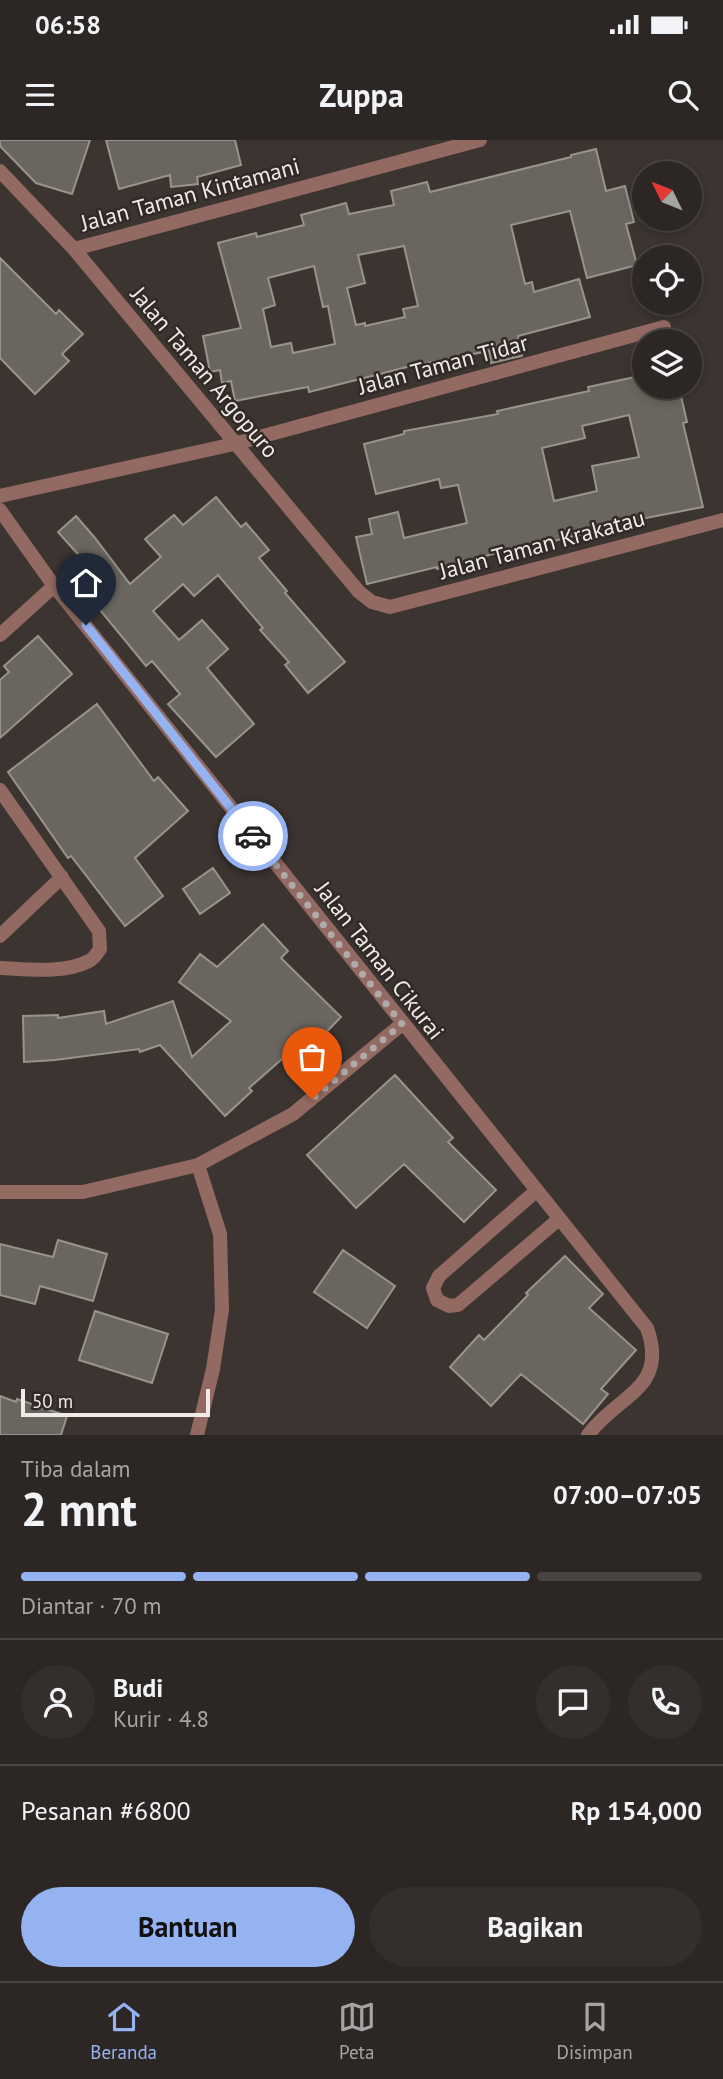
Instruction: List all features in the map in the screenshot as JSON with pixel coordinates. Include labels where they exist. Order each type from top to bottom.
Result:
[{"type":"street","name":"Jalan Taman Kintamani","points":[[74,249],[480,140]]},
{"type":"street","name":"Jalan Taman Argopuro","points":[[0,171],[74,249],[234,444],[359,592],[372,602]]},
{"type":"street","name":"Jalan Taman Tidar","points":[[0,496],[234,444],[664,327]]},
{"type":"street","name":"Jalan Taman Cikurai","points":[[0,510],[54,586],[647,1328],[654,1347],[652,1365],[645,1382],[588,1435]]},
{"type":"street","name":"Jalan Taman Krakatau","points":[[372,602],[390,607],[723,520]]},
{"type":"street","points":[[0,635],[54,586]]},
{"type":"street","points":[[0,790],[99,932],[100,948],[91,960],[69,967],[39,970],[0,968]]},
{"type":"street","points":[[0,936],[62,877]]},
{"type":"street","points":[[0,1192],[83,1192],[198,1165],[293,1114],[402,1024]]},
{"type":"street","points":[[197,1435],[214,1368],[222,1310],[220,1234],[198,1165]]},
{"type":"street","points":[[536,1191],[439,1276],[433,1288],[437,1300],[449,1306],[458,1305],[559,1219]]},
{"type":"building","points":[[0,140],[90,140],[72,194],[36,183],[0,146]]},
{"type":"building","points":[[106,140],[235,140],[241,165],[197,177],[198,184],[171,187],[170,175],[119,189]]},
{"type":"building","points":[[596,149],[606,191],[625,186],[632,214],[632,222],[626,224],[632,246],[632,266],[587,278],[570,211],[511,225],[525,284],[532,282],[534,292],[579,279],[590,317],[518,336],[522,356],[491,363],[489,351],[411,366],[309,392],[308,387],[235,401],[231,381],[222,383],[220,370],[210,372],[203,336],[241,328],[218,243],[256,233],[257,237],[304,225],[301,215],[346,203],[349,214],[394,205],[391,191],[427,182],[430,192]],"holes":[[[404,246],[418,306],[403,309],[405,317],[365,326],[365,323],[356,325],[347,288],[365,283],[358,255]],[[314,266],[323,307],[328,306],[335,344],[293,353],[291,343],[271,347],[263,309],[275,305],[268,278]]]},
{"type":"building","points":[[0,258],[56,314],[59,310],[83,334],[62,354],[69,361],[35,394],[0,358]]},
{"type":"building","points":[[632,378],[632,399],[682,399],[687,422],[683,423],[703,507],[599,527],[600,530],[367,584],[356,537],[372,534],[369,519],[398,512],[404,538],[467,523],[458,485],[441,488],[439,479],[376,494],[364,444],[404,434],[404,431],[498,414],[497,411],[589,391],[588,387]],"holes":[[[629,415],[639,457],[592,466],[597,491],[554,501],[542,448],[585,438],[582,426]]]},
{"type":"building","points":[[216,497],[241,527],[246,523],[269,550],[259,558],[287,591],[285,593],[345,662],[308,693],[285,665],[289,662],[260,630],[263,628],[218,575],[194,596],[183,584],[153,611],[179,640],[202,620],[228,649],[207,668],[254,724],[216,757],[168,704],[180,694],[152,661],[146,666],[77,582],[92,570],[58,532],[76,516],[130,584],[161,557],[145,539],[174,515],[183,525]]},
{"type":"building","points":[[38,636],[72,674],[0,738],[0,680],[9,672],[4,666]]},
{"type":"building","points":[[97,704],[154,781],[158,777],[188,811],[135,858],[163,896],[125,926],[71,856],[68,858],[8,772]]},
{"type":"building","points":[[213,868],[230,893],[200,914],[183,889]]},
{"type":"building","points":[[263,924],[288,951],[281,958],[341,1017],[306,1053],[298,1045],[249,1088],[252,1091],[225,1116],[160,1045],[140,1052],[139,1049],[24,1062],[23,1016],[58,1015],[58,1018],[104,1011],[106,1024],[173,1001],[192,1057],[231,1021],[179,982],[200,954],[217,967]]},
{"type":"building","points":[[395,1075],[453,1138],[448,1142],[496,1190],[464,1222],[404,1164],[356,1208],[307,1155]]},
{"type":"building","points":[[58,1240],[107,1254],[93,1301],[40,1286],[35,1304],[0,1295],[0,1244],[53,1257]]},
{"type":"building","points":[[343,1250],[395,1286],[367,1328],[314,1292]]},
{"type":"building","points":[[565,1256],[603,1294],[589,1308],[636,1350],[601,1389],[608,1394],[583,1424],[521,1374],[491,1406],[450,1367],[479,1335],[484,1340],[528,1295],[526,1293]]},
{"type":"building","points":[[95,1311],[168,1334],[152,1383],[79,1360]]},
{"type":"building","points":[[0,1396],[67,1416],[61,1435],[0,1435]]},
{"type":"way so far","points":[[253,836],[402,1024],[312,1099]]},
{"type":"route","points":[[86,625],[253,836]]}]
